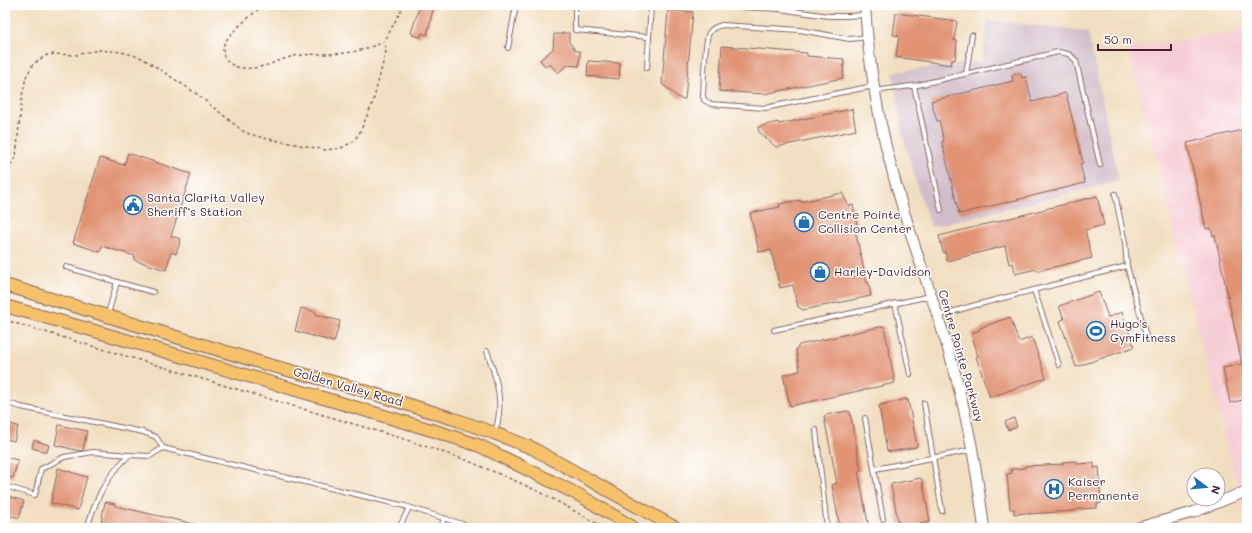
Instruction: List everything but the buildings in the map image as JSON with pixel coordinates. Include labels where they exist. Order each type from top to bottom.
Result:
[{"type":"main road","name":"Golden Valley Road","points":[[5,285],[269,365],[352,387],[494,433],[532,448],[676,528]]},
{"type":"main road","name":"Golden Valley Road","points":[[5,306],[354,407],[480,446],[579,495],[634,528]]},
{"type":"street","name":"Centre Pointe Parkway","points":[[865,10],[874,89],[890,165],[955,376],[972,450],[984,528]]},
{"type":"street","points":[[1137,528],[1194,512],[1247,491]]},
{"type":"lane","points":[[508,48],[516,5]]},
{"type":"lane","points":[[575,5],[575,30],[649,37]]},
{"type":"lane","points":[[647,68],[651,5]]},
{"type":"lane","points":[[702,5],[779,9],[830,16],[865,10]]},
{"type":"lane","points":[[868,37],[850,39],[800,30],[722,25],[712,28],[707,38],[704,100],[711,104],[765,108],[874,89],[914,86],[1058,52],[1066,53],[1072,55],[1076,61],[1100,166]]},
{"type":"lane","points":[[966,74],[972,35]]},
{"type":"lane","points":[[914,86],[941,210]]},
{"type":"lane","points":[[1115,194],[1125,243],[1127,266],[1146,336]]},
{"type":"lane","points":[[937,316],[1127,266]]},
{"type":"lane","points":[[66,267],[153,292]]},
{"type":"lane","points":[[108,316],[117,282]]},
{"type":"lane","points":[[1034,290],[1059,365]]},
{"type":"lane","points":[[774,330],[931,296]]},
{"type":"lane","points":[[895,303],[910,374]]},
{"type":"lane","points":[[487,351],[495,373],[499,400],[498,420],[494,433]]},
{"type":"lane","points":[[5,402],[21,407],[143,432],[156,437],[163,448],[407,507],[475,528]]},
{"type":"lane","points":[[924,403],[942,511]]},
{"type":"lane","points":[[865,418],[883,519]]},
{"type":"lane","points":[[816,430],[827,528]]},
{"type":"lane","points":[[5,486],[35,495],[41,469],[64,457],[93,452],[150,456],[163,448]]},
{"type":"lane","points":[[875,469],[972,450]]},
{"type":"lane","points":[[87,528],[93,509],[104,485],[118,466],[129,455]]},
{"type":"lane","points":[[400,528],[407,507]]},
{"type":"lane","points":[[441,528],[444,518]]},
{"type":"path","points":[[263,5],[230,35],[224,44],[223,53],[226,59],[234,66],[242,68],[255,68],[294,56],[318,53],[351,52],[384,42]]},
{"type":"path","points":[[5,168],[12,163],[16,156],[22,96],[26,77],[33,64],[47,55],[78,55],[100,50],[121,52],[140,57],[197,94],[246,133],[326,150],[341,148],[354,141],[360,132],[375,95],[386,51],[384,42],[404,5]]},
{"type":"path","points":[[5,320],[404,439],[466,460],[542,493],[605,528]]},
{"type":"shaded area","points":[[988,20],[1088,32],[1119,181],[931,227],[919,193],[902,132],[893,72],[982,62]]},
{"type":"shaded area","points":[[1247,30],[1246,528],[1244,513],[1128,48]]},
{"type":"place","name":"Santa Clarita Valley Sheriff’s Station","points":[[133,205]]},
{"type":"place","name":"Centre Pointe Collision Center","points":[[804,222]]},
{"type":"place","name":"Harley-Davidson","points":[[820,272]]},
{"type":"place","name":"Hugo's GymFitness","points":[[1096,331]]},
{"type":"place","name":"Kaiser Permanente","points":[[1054,489]]}]
